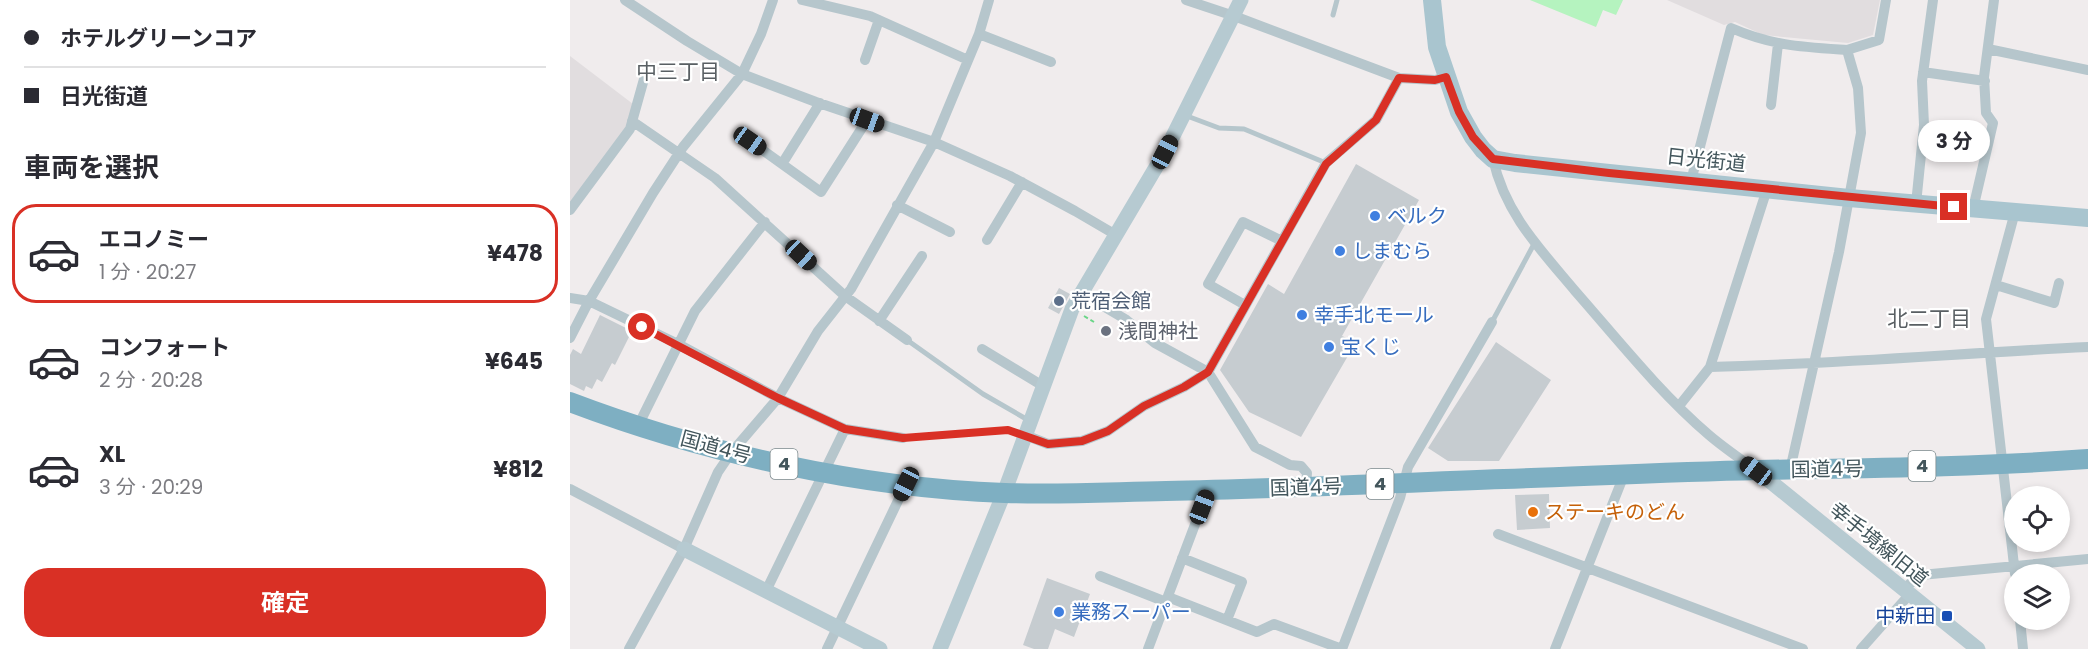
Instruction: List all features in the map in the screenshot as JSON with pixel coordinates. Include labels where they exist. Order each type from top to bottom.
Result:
[{"type":"highway","name":"国道4号","points":[[570,402],[639,426],[731,453],[823,472],[906,484],[1004,493],[1306,487],[2004,464],[2088,459]]},
{"type":"main road","points":[[1432,0],[1435,35],[1446,77],[1459,112],[1473,137],[1493,159]]},
{"type":"main road","name":"日光街道","points":[[1493,159],[1849,198],[2088,218]]},
{"type":"street","points":[[625,0],[638,4],[687,41],[742,74],[934,142],[1022,182],[1116,235]]},
{"type":"street","points":[[570,338],[589,301],[679,153],[742,74],[761,34],[773,0]]},
{"type":"street","points":[[802,0],[870,16],[968,60]]},
{"type":"street","points":[[630,649],[684,549],[718,472],[731,453],[778,398],[818,331],[845,296],[934,142],[980,34],[989,0]]},
{"type":"street","points":[[1186,0],[1399,78],[1435,80],[1446,77]]},
{"type":"street","points":[[940,649],[1004,493],[1072,309],[1165,152],[1241,0]]},
{"type":"street","points":[[1691,181],[1731,28],[1756,39],[1778,44],[1847,50],[1880,40],[1886,0]]},
{"type":"street","points":[[1916,204],[1924,125],[1922,81],[1934,0]]},
{"type":"street","points":[[1973,209],[1993,123],[1986,113],[1985,81],[1994,0]]},
{"type":"street","points":[[865,60],[879,20]]},
{"type":"street","points":[[980,34],[1051,62]]},
{"type":"street","points":[[1772,105],[1778,44]]},
{"type":"street","points":[[1988,49],[2088,70]]},
{"type":"street","points":[[1790,470],[1861,133],[1858,88],[1847,50]]},
{"type":"street","points":[[1923,72],[1985,81]]},
{"type":"street","points":[[1027,428],[1048,444],[1082,441],[1108,431],[1144,406],[1184,387],[1208,372],[1326,164],[1376,120],[1399,78]]},
{"type":"street","points":[[570,210],[630,129],[644,79]]},
{"type":"street","points":[[782,164],[820,103]]},
{"type":"street","points":[[750,141],[821,192],[867,120]]},
{"type":"street","points":[[633,121],[715,178],[845,296],[907,340]]},
{"type":"street","points":[[1493,159],[1504,195],[1534,244],[1611,333],[1679,406],[1710,436],[1756,471]]},
{"type":"street","points":[[987,240],[1022,182]]},
{"type":"street","points":[[1679,406],[1710,367],[1767,189]]},
{"type":"street","points":[[897,205],[950,232]]},
{"type":"street","points":[[2013,564],[1986,319],[2016,212]]},
{"type":"street","points":[[639,426],[695,311],[765,222]]},
{"type":"street","points":[[1245,305],[1208,284],[1243,222],[1282,242]]},
{"type":"street","points":[[879,321],[922,256]]},
{"type":"street","points":[[1996,285],[2054,303],[2059,283]]},
{"type":"street","points":[[1081,293],[1125,319],[1155,343],[1208,372],[1255,447],[1290,465],[1301,466],[1307,473],[1306,487]]},
{"type":"street","points":[[570,297],[589,301],[678,344],[778,398],[845,429],[903,438]]},
{"type":"street","points":[[1100,576],[1257,632],[1274,624],[1342,649],[1400,498],[1408,467],[1492,322]]},
{"type":"street","points":[[1710,367],[1814,364],[2088,348]]},
{"type":"street","points":[[982,349],[1043,386]]},
{"type":"street","points":[[766,591],[845,429]]},
{"type":"street","name":"幸手境線旧道","points":[[1756,471],[1978,649]]},
{"type":"street","points":[[1555,649],[1624,475]]},
{"type":"street","points":[[826,649],[906,484]]},
{"type":"street","points":[[570,489],[880,649]]},
{"type":"street","points":[[1149,649],[1208,490]]},
{"type":"street","points":[[1498,534],[1803,649]]},
{"type":"street","points":[[1182,558],[1242,582],[1227,620]]},
{"type":"street","points":[[2051,564],[2088,558]]},
{"type":"street","points":[[1861,649],[1921,575],[2004,571]]},
{"type":"street","points":[[2021,630],[2023,649]]},
{"type":"lane","points":[[1333,15],[1337,0]]},
{"type":"lane","points":[[1184,115],[1219,128],[1244,129],[1326,164]]},
{"type":"lane","points":[[1492,322],[1534,244]]},
{"type":"lane","points":[[907,340],[1008,411],[1027,428]]},
{"type":"lane","points":[[903,438],[1027,428]]},
{"type":"shaded area","points":[[1667,0],[1880,0],[1873,35],[1848,43],[1763,35],[1735,22],[1724,25]]},
{"type":"shaded area","points":[[570,56],[633,104],[626,130],[570,202]]},
{"type":"green space","points":[[1530,0],[1623,0],[1616,15],[1603,10],[1596,27]]},
{"type":"building","name":"幸手北モール","points":[[1356,164],[1419,200],[1342,336],[1356,342],[1301,437],[1249,412],[1220,370],[1268,284],[1284,294]]},
{"type":"building","name":"荒宿会館","points":[[1059,288],[1070,294],[1059,314],[1048,308]]},
{"type":"building","points":[[600,315],[632,331],[615,365],[612,363],[602,382],[597,379],[592,389],[586,386],[584,391],[570,384],[570,355],[573,349],[581,354]]},
{"type":"building","points":[[1496,342],[1551,380],[1499,461],[1448,461],[1428,448]]},
{"type":"building","name":"ステーキのどん","points":[[1549,494],[1550,528],[1517,530],[1515,495]]},
{"type":"building","name":"業務スーパー","points":[[1047,578],[1090,594],[1074,637],[1055,629],[1048,649],[1034,649],[1023,645]]},
{"type":"place","name":"ベルク","points":[[1375,216]]},
{"type":"place","name":"しまむら","points":[[1340,251]]},
{"type":"place","name":"荒宿会館","points":[[1059,301]]},
{"type":"place","name":"幸手北モール","points":[[1302,315]]},
{"type":"place","name":"浅間神社","points":[[1106,331]]},
{"type":"place","name":"宝くじ","points":[[1329,347]]},
{"type":"place","name":"ステーキのどん","points":[[1533,512]]},
{"type":"place","name":"業務スーパー","points":[[1059,612]]},
{"type":"place","name":"中新田","points":[[1947,616]]},
{"type":"district","name":"中三丁目","points":[[678,72]]},
{"type":"district","name":"北二丁目","points":[[1929,319]]},
{"type":"route","points":[[642,327],[778,398],[845,429],[903,438],[1008,430],[1048,444],[1082,441],[1108,431],[1144,406],[1184,387],[1208,372],[1326,164],[1376,120],[1399,78],[1435,80],[1446,77],[1459,112],[1473,137],[1482,150],[1493,159],[1788,192],[1954,207]]}]
